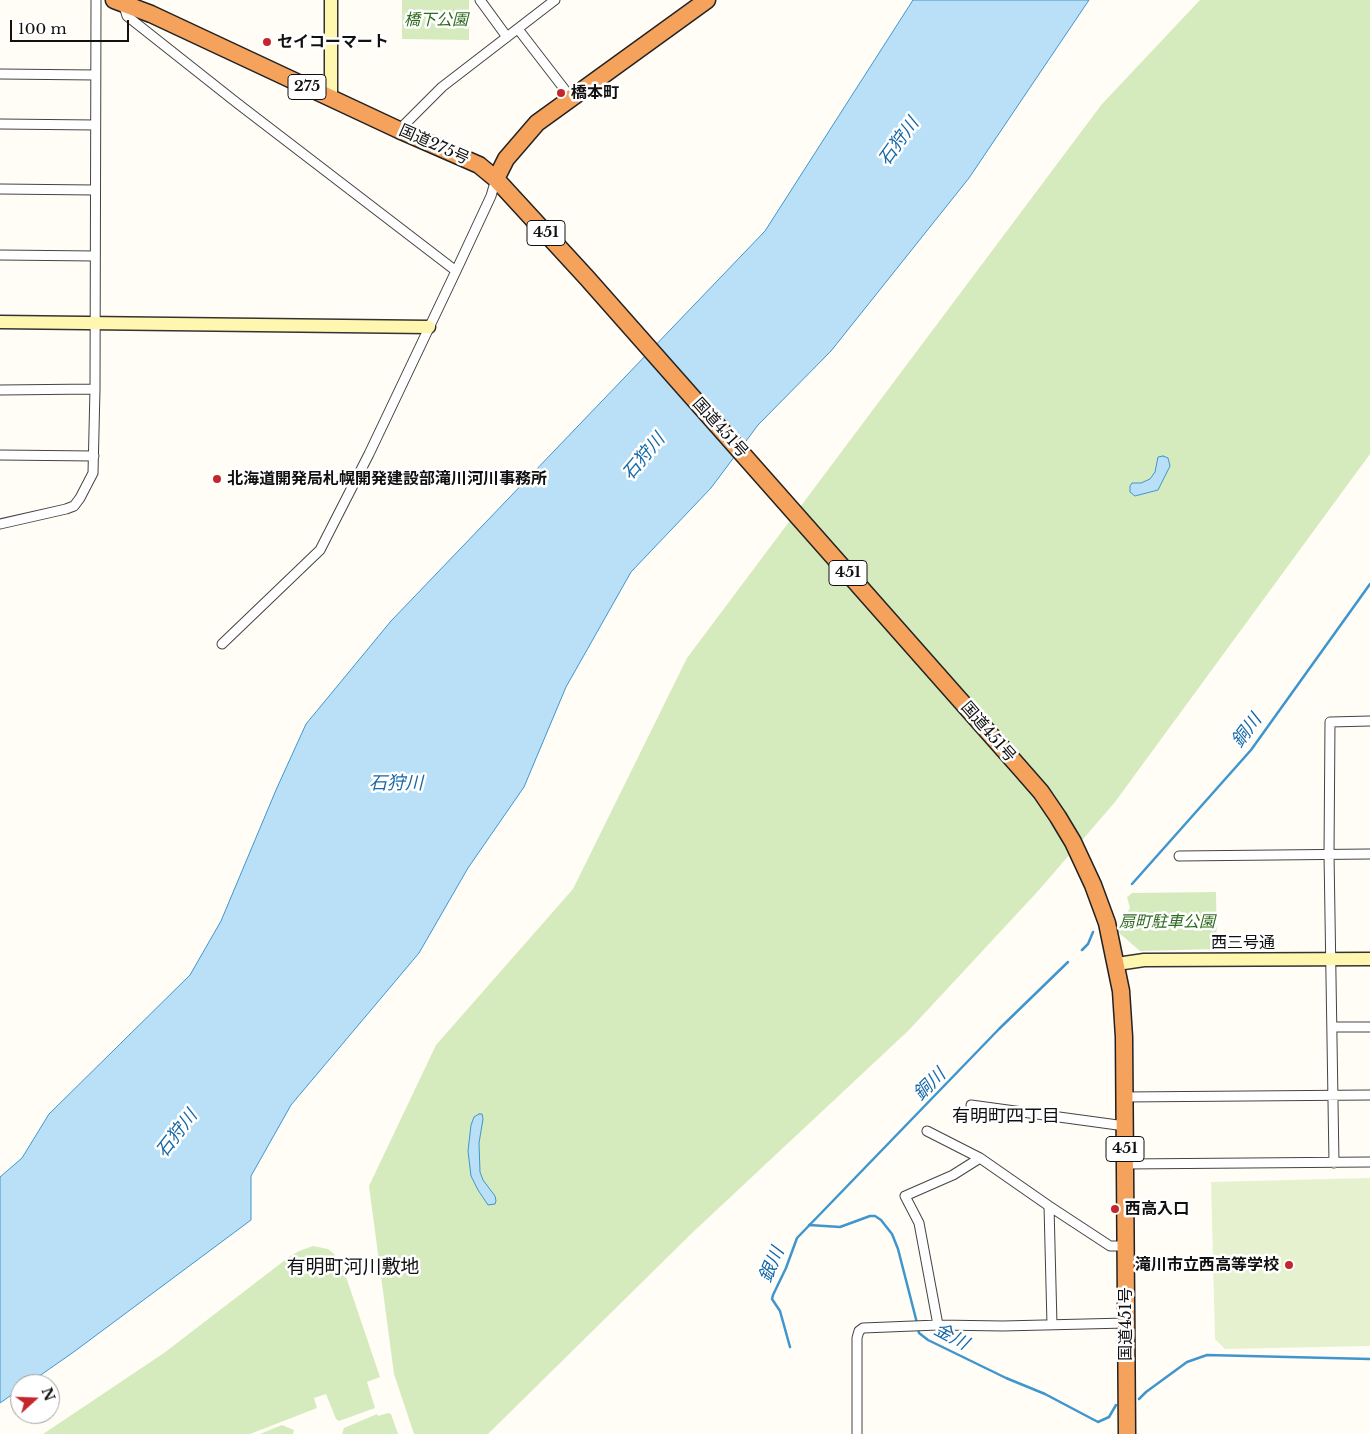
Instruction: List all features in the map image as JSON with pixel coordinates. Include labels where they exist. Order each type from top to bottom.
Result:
[{"type":"highway","points":[[496,179],[506,159],[537,123],[707,0]]},
{"type":"highway","name":"国道275号","points":[[119,2],[151,14],[479,166],[496,179]]},
{"type":"highway","name":"国道451号","points":[[496,179],[595,288],[1036,786],[1073,842],[1108,923],[1121,991],[1125,1126],[1127,1434]]},
{"type":"street","points":[[0,524],[74,506],[93,472],[96,0]]},
{"type":"street","points":[[331,0],[331,98]]},
{"type":"street","points":[[480,0],[507,37]]},
{"type":"street","points":[[399,130],[442,87],[553,1]]},
{"type":"street","points":[[119,2],[127,16],[237,104],[456,271]]},
{"type":"street","points":[[518,28],[572,99]]},
{"type":"street","points":[[0,74],[95,75]]},
{"type":"street","points":[[0,124],[95,125]]},
{"type":"street","points":[[222,644],[320,550],[430,327],[492,196],[496,179]]},
{"type":"street","points":[[0,189],[94,190]]},
{"type":"street","points":[[0,256],[95,256]]},
{"type":"street","points":[[0,322],[430,327]]},
{"type":"street","points":[[0,390],[95,390]]},
{"type":"street","points":[[0,455],[94,456]]},
{"type":"street","points":[[1334,1163],[1330,722],[1370,721]]},
{"type":"street","points":[[1179,856],[1370,854]]},
{"type":"street","name":"西三号通","points":[[1117,964],[1144,960],[1370,959]]},
{"type":"street","points":[[1332,1027],[1370,1027]]},
{"type":"street","points":[[1124,1097],[1370,1095]]},
{"type":"street","points":[[971,1105],[1125,1126]]},
{"type":"street","points":[[927,1131],[980,1158],[1110,1246],[1126,1246]]},
{"type":"street","points":[[938,1325],[919,1223],[905,1196],[953,1176],[980,1158]]},
{"type":"street","points":[[1125,1164],[1370,1162]]},
{"type":"street","points":[[1049,1206],[1052,1325]]},
{"type":"street","points":[[857,1434],[857,1338],[859,1331],[869,1327],[938,1325],[1126,1324]]},
{"type":"green space","name":"橋下公園","points":[[402,0],[469,0],[469,40],[402,39]]},
{"type":"green space","points":[[1200,0],[1370,0],[1370,454],[1115,802],[1039,890],[909,1030],[691,1234],[488,1434],[414,1434],[394,1374],[369,1186],[436,1045],[573,889],[687,658],[1102,104]]},
{"type":"green space","name":"扇町駐車公園","points":[[1216,892],[1217,949],[1140,951],[1117,931],[1130,908],[1127,897],[1132,893]]},
{"type":"green space","name":"滝川市立西高等学校","points":[[1370,1178],[1370,1346],[1225,1349],[1215,1339],[1211,1182]]},
{"type":"green space","points":[[313,1246],[328,1249],[342,1265],[380,1377],[367,1382],[375,1408],[339,1421],[336,1419],[326,1394],[314,1398],[317,1408],[250,1434],[43,1434],[164,1353],[299,1251]]},
{"type":"green space","points":[[377,1414],[378,1416],[391,1414],[398,1434],[342,1434],[344,1428]]},
{"type":"green space","points":[[282,1425],[294,1430],[293,1434],[260,1434]]},
{"type":"water","name":"石狩川","points":[[913,0],[1089,0],[969,178],[831,351],[758,425],[711,488],[631,572],[566,687],[524,787],[468,868],[419,953],[291,1105],[251,1176],[251,1220],[42,1374],[10,1374],[10,1396],[0,1403],[0,1177],[22,1158],[49,1114],[190,975],[221,921],[306,724],[391,621],[765,231]]},
{"type":"water","points":[[1158,457],[1168,458],[1170,466],[1158,490],[1135,496],[1130,492],[1132,483],[1141,483],[1150,479],[1155,472]]},
{"type":"water","points":[[482,1114],[483,1119],[479,1143],[480,1172],[483,1180],[495,1196],[496,1201],[495,1204],[488,1205],[471,1176],[468,1151],[471,1125],[474,1117]]},
{"type":"waterway","name":"銅川","points":[[1132,884],[1251,750],[1370,584]]},
{"type":"waterway","name":"銅川","points":[[1082,950],[1088,944],[1093,932]]},
{"type":"waterway","name":"銅川","points":[[790,1347],[780,1311],[772,1299],[797,1238],[999,1029],[1068,962]]},
{"type":"waterway","name":"金川","points":[[809,1225],[840,1227],[870,1216],[875,1216],[881,1220],[892,1234],[898,1249],[917,1323]]},
{"type":"waterway","name":"金川","points":[[918,1329],[919,1333],[928,1340],[1006,1378],[1045,1394],[1098,1422],[1109,1417],[1116,1405]]},
{"type":"waterway","name":"金川","points":[[1139,1399],[1187,1362],[1207,1355],[1370,1359]]},
{"type":"place","name":"セイコーマート","points":[[267,42]]},
{"type":"place","name":"橋本町","points":[[561,93]]},
{"type":"place","name":"北海道開発局札幌開発建設部滝川河川事務所","points":[[217,479]]},
{"type":"place","name":"西高入口","points":[[1115,1209]]},
{"type":"place","name":"滝川市立西高等学校","points":[[1289,1265]]},
{"type":"district","name":"有明町四丁目","points":[[1006,1117]]},
{"type":"district","name":"有明町河川敷地","points":[[353,1268]]},
{"type":"water label","name":"銀川","points":[[772,1265]]}]
